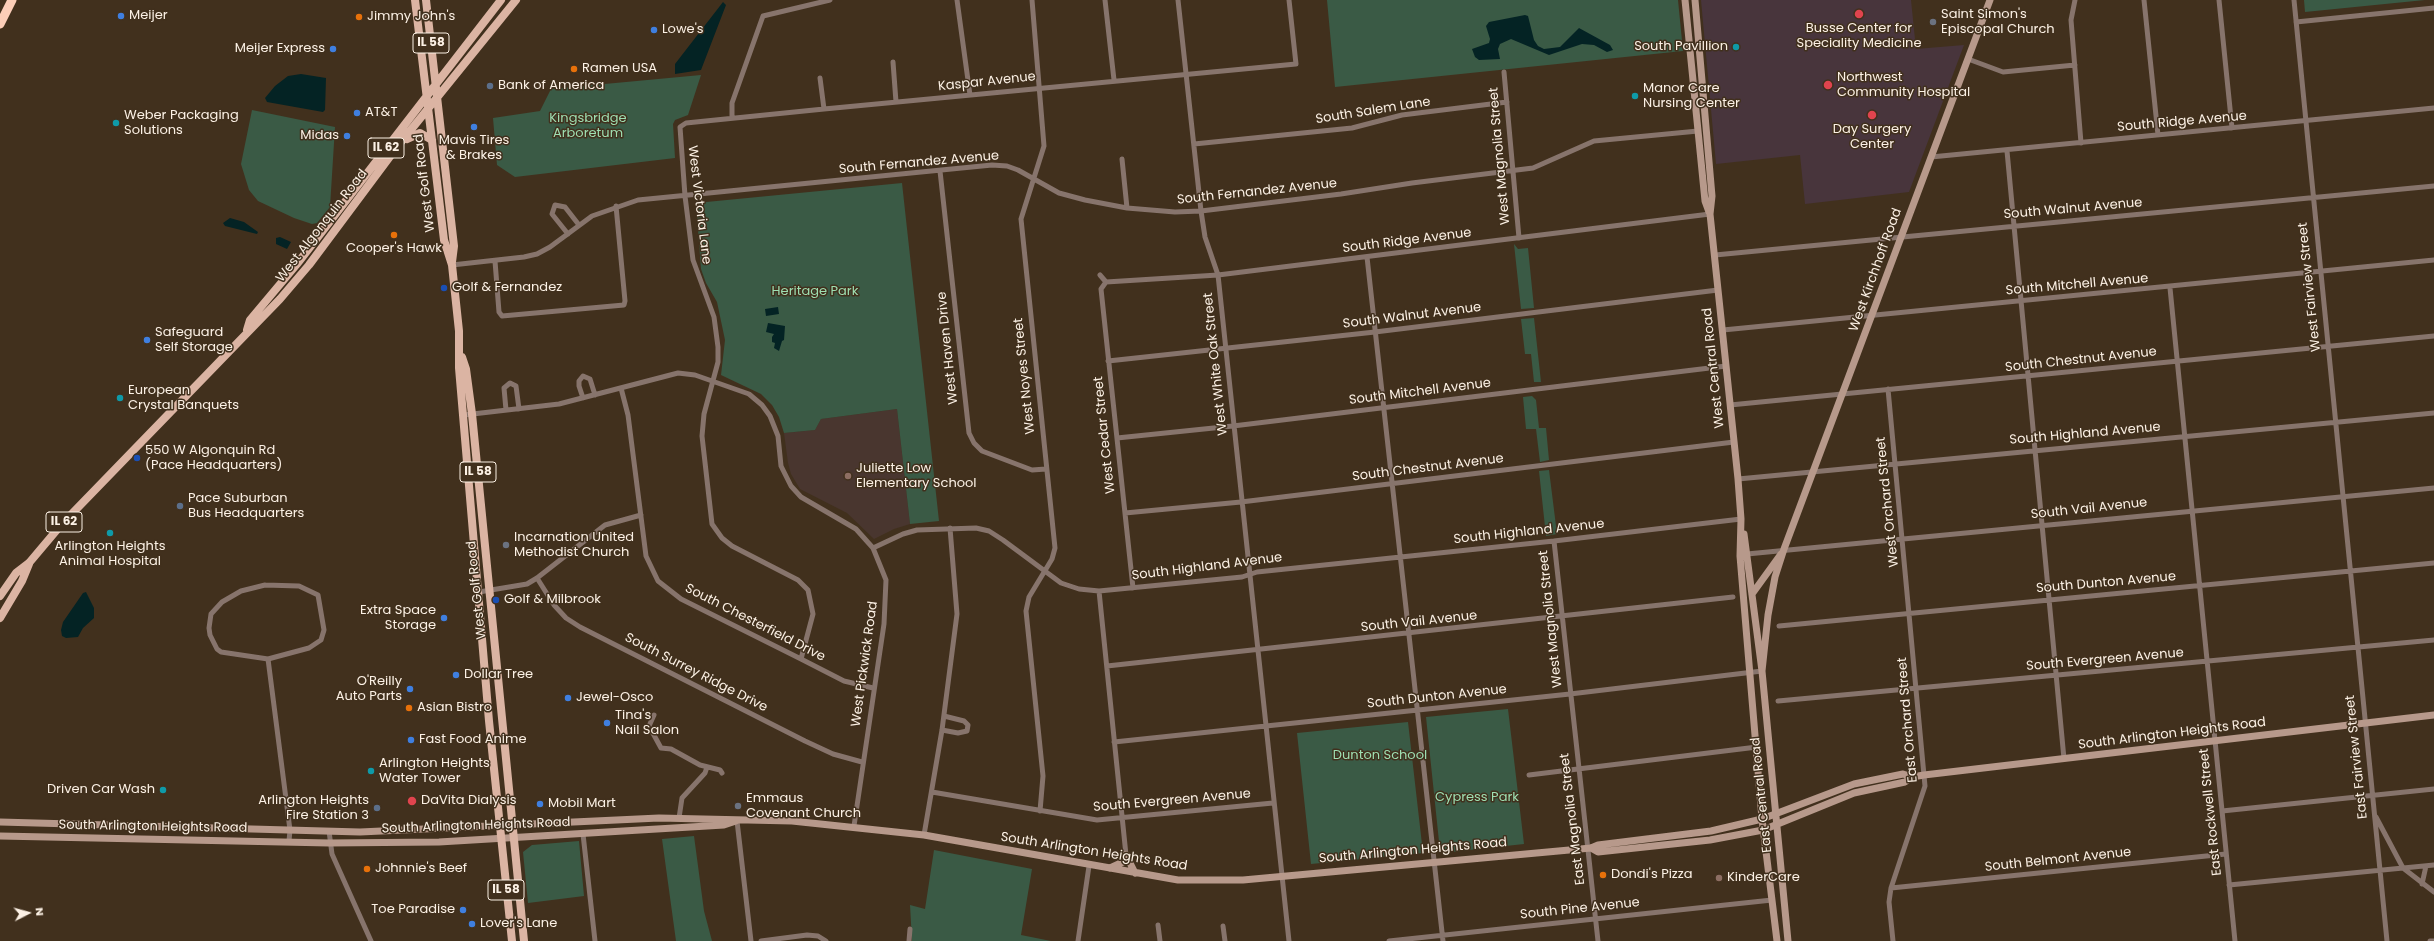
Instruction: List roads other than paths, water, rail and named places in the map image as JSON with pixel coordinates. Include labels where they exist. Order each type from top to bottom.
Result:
[{"type":"highway","points":[[0,24],[12,0]]},
{"type":"main road","name":"IL 58","points":[[415,0],[427,97]]},
{"type":"main road","name":"IL 58","points":[[426,0],[438,98]]},
{"type":"main road","name":"West Algonquin Road","points":[[247,330],[250,320],[297,264],[501,0]]},
{"type":"main road","name":"West Algonquin Road","points":[[0,596],[16,573],[29,563],[62,523],[247,330],[264,317],[309,265],[401,142],[516,0]]},
{"type":"main road","name":"West Central Road","points":[[1685,0],[1705,201],[1710,214]]},
{"type":"main road","name":"West Central Road","points":[[1695,0],[1712,196],[1710,214],[1714,255],[1723,330],[1741,519],[1762,671]]},
{"type":"main road","name":"West Kirchhoff Road","points":[[1762,671],[1768,615],[1775,577],[1784,549],[1841,393],[1873,315],[1901,235],[1990,0]]},
{"type":"main road","name":"West Golf Road","points":[[427,97],[444,240],[452,265]]},
{"type":"main road","name":"West Golf Road","points":[[438,98],[454,246],[452,265],[461,354],[466,369],[479,592],[500,826]]},
{"type":"main road","points":[[401,142],[420,134],[432,140]]},
{"type":"main road","name":"West Golf Road","points":[[468,415],[490,591],[511,826]]},
{"type":"main road","name":"West Central Road","points":[[1741,519],[1740,556],[1750,672]]},
{"type":"main road","name":"West Kirchhoff Road","points":[[1745,612],[1752,593],[1784,549]]},
{"type":"main road","name":"West Algonquin Road","points":[[0,618],[22,581],[29,563]]},
{"type":"main road","name":"East Central Road","points":[[1762,671],[1788,941]]},
{"type":"main road","name":"East Central Road","points":[[1750,672],[1763,830],[1777,941]]},
{"type":"main road","name":"South Arlington Heights Road","points":[[1590,848],[1598,852],[1716,839],[1763,830],[1854,793],[1905,782],[1912,777],[1924,775],[2434,715]]},
{"type":"main road","name":"South Arlington Heights Road","points":[[0,822],[329,831],[511,826],[680,818],[792,821],[854,826],[924,835],[1089,866],[1178,880],[1243,880],[1434,861],[1590,848],[1598,845],[1710,831],[1762,819],[1854,784],[1903,774],[1912,777]]},
{"type":"main road","name":"South Arlington Heights Road","points":[[0,836],[330,842],[434,842],[724,825],[737,820]]},
{"type":"main road","name":"IL 58","points":[[500,826],[500,839],[512,941]]},
{"type":"main road","name":"IL 58","points":[[511,826],[524,941]]},
{"type":"main road","points":[[1109,869],[1123,862],[1126,855]]},
{"type":"main road","points":[[1126,855],[1135,873]]},
{"type":"street","points":[[732,118],[732,103],[763,16],[830,0]]},
{"type":"street","points":[[957,0],[970,95]]},
{"type":"street","name":"West Noyes Street","points":[[1032,0],[1044,146],[1021,219],[1054,548],[1052,559],[1043,571],[1029,597],[1026,612],[1043,786],[1040,811]]},
{"type":"street","points":[[1105,0],[1114,80]]},
{"type":"street","name":"West White Oak Street","points":[[1178,0],[1201,211],[1205,237],[1218,275],[1280,876],[1289,941]]},
{"type":"street","name":"Kaspar Avenue","points":[[682,126],[686,123],[732,118],[1114,80],[1296,64],[1289,0]]},
{"type":"street","points":[[2075,0],[2071,20],[2081,143]]},
{"type":"street","points":[[2144,0],[2158,135]]},
{"type":"street","points":[[2219,0],[2232,128]]},
{"type":"street","name":"West Fairview Street","points":[[2294,0],[2349,571]]},
{"type":"street","points":[[2296,22],[2434,8]]},
{"type":"street","points":[[1968,59],[2003,72],[2075,65]]},
{"type":"street","points":[[893,62],[896,102]]},
{"type":"street","name":"West Magnolia Street","points":[[1504,72],[1519,238]]},
{"type":"street","points":[[820,78],[824,109]]},
{"type":"street","name":"South Salem Lane","points":[[1194,144],[1352,128],[1402,115],[1507,102]]},
{"type":"street","name":"South Ridge Avenue","points":[[1931,157],[2007,151],[2434,108]]},
{"type":"street","name":"West Victoria Lane","points":[[682,126],[679,130],[693,260],[714,317],[718,362],[704,414],[702,436],[712,524],[722,538],[732,546],[798,580],[808,590],[813,614],[801,659]]},
{"type":"street","name":"South Fernandez Avenue","points":[[452,265],[494,261],[537,254],[592,216],[616,206],[638,200],[1001,166],[1018,170],[1033,179],[1072,197],[1126,208],[1175,212],[1201,211],[1341,194],[1513,170],[1543,165],[1594,142],[1698,131]]},
{"type":"street","points":[[2007,151],[2027,377],[2036,450],[2064,758]]},
{"type":"street","points":[[1122,159],[1126,208]]},
{"type":"street","name":"West Haven Drive","points":[[940,171],[969,432],[974,443],[982,451],[1032,470],[1046,469]]},
{"type":"street","name":"South Walnut Avenue","points":[[1714,255],[1901,235],[2434,186]]},
{"type":"street","points":[[568,234],[552,214],[555,205],[565,207],[579,225]]},
{"type":"street","points":[[494,261],[499,312],[502,316],[624,304],[625,301],[616,206]]},
{"type":"street","name":"South Ridge Avenue","points":[[1106,282],[1218,275],[1710,214]]},
{"type":"street","points":[[1367,257],[1443,941]]},
{"type":"street","name":"South Mitchell Avenue","points":[[1723,330],[2170,288],[2434,260]]},
{"type":"street","points":[[1100,275],[1106,282]]},
{"type":"street","name":"West Cedar Street","points":[[1106,282],[1100,289],[1133,588]]},
{"type":"street","name":"East Rockwell Street","points":[[2170,288],[2235,941]]},
{"type":"street","name":"South Walnut Avenue","points":[[1108,361],[1375,332],[1718,290]]},
{"type":"street","name":"South Chestnut Avenue","points":[[1730,405],[2434,336]]},
{"type":"street","name":"South Mitchell Avenue","points":[[1117,438],[1233,426],[1726,366]]},
{"type":"street","points":[[468,415],[519,409],[583,398],[678,373],[695,375],[749,394],[762,405],[770,416],[778,436],[781,466],[791,486],[801,496],[856,529],[873,548]]},
{"type":"street","points":[[583,398],[579,381],[583,376],[590,379],[595,395]]},
{"type":"street","points":[[506,410],[504,388],[510,384],[516,386],[519,409]]},
{"type":"street","name":"South Chesterfield Drive","points":[[621,388],[628,415],[646,556],[658,581],[681,599],[801,659],[844,680],[873,688]]},
{"type":"street","name":"West Orchard Street","points":[[1888,389],[1910,612]]},
{"type":"street","name":"South Highland Avenue","points":[[1738,479],[2434,413]]},
{"type":"street","name":"South Chestnut Avenue","points":[[1125,514],[1241,502],[1734,442]]},
{"type":"street","name":"South Vail Avenue","points":[[1747,554],[1784,549],[1903,540],[2192,510],[2434,488]]},
{"type":"street","points":[[479,592],[516,588],[537,578],[605,525],[641,515]]},
{"type":"street","name":"South Highland Avenue","points":[[873,548],[903,534],[917,530],[976,528],[989,531],[1043,571],[1069,587],[1099,591],[1242,577],[1249,574],[1741,519]]},
{"type":"street","points":[[924,835],[942,730],[957,614],[950,528]]},
{"type":"street","name":"West Magnolia Street","points":[[1554,541],[1570,694]]},
{"type":"street","name":"West Pickwick Road","points":[[854,826],[886,595],[886,580],[873,548]]},
{"type":"street","name":"South Dunton Avenue","points":[[1779,626],[1910,612],[2434,563]]},
{"type":"street","name":"East Fairview Street","points":[[2349,571],[2387,941]]},
{"type":"street","name":"South Surrey Ridge Drive","points":[[537,578],[554,605],[566,618],[580,627],[805,741],[833,754],[862,762]]},
{"type":"street","points":[[279,585],[299,586],[313,592],[318,596],[321,602],[324,630],[321,640],[309,648],[268,660],[226,654],[217,649],[209,628],[211,614],[222,602],[252,587],[279,585]]},
{"type":"street","points":[[1099,591],[1126,855]]},
{"type":"street","name":"South Vail Avenue","points":[[1107,666],[1257,651],[1733,597]]},
{"type":"street","name":"East Orchard Street","points":[[1893,941],[1889,902],[1891,888],[1925,786],[1910,612]]},
{"type":"street","name":"South Evergreen Avenue","points":[[1778,701],[2434,640]]},
{"type":"street","points":[[268,660],[290,830],[289,841]]},
{"type":"street","name":"South Dunton Avenue","points":[[1114,742],[1570,694],[1762,671]]},
{"type":"street","name":"East Magnolia Street","points":[[1570,694],[1578,769],[1590,848],[1598,941]]},
{"type":"street","points":[[654,714],[649,726],[661,748],[671,749],[707,767],[720,770],[722,774]]},
{"type":"street","points":[[942,730],[958,733],[967,731],[968,725],[964,721],[944,716]]},
{"type":"street","points":[[1529,776],[1757,747]]},
{"type":"street","points":[[680,818],[682,798],[705,773],[707,767]]},
{"type":"street","points":[[2222,811],[2434,789]]},
{"type":"street","name":"South Evergreen Avenue","points":[[932,792],[1087,820],[1122,818],[1273,802]]},
{"type":"street","points":[[2374,812],[2382,832],[2403,868],[2434,892]]},
{"type":"street","points":[[737,820],[751,941]]},
{"type":"street","points":[[329,831],[332,854],[371,941]]},
{"type":"street","points":[[583,834],[595,941]]},
{"type":"street","name":"South Belmont Avenue","points":[[1891,888],[2226,854]]},
{"type":"street","points":[[2229,886],[2434,865]]},
{"type":"street","points":[[1078,941],[1089,866]]},
{"type":"street","points":[[2422,884],[2426,866]]},
{"type":"street","name":"South Pine Avenue","points":[[1389,941],[1772,900]]},
{"type":"street","points":[[1158,925],[1160,941]]},
{"type":"street","points":[[1223,926],[1225,941]]},
{"type":"street","points":[[909,941],[910,929]]},
{"type":"street","points":[[761,941],[807,935],[825,939]]},
{"type":"water","points":[[723,2],[726,5],[701,70],[675,74],[675,64]]},
{"type":"water","points":[[1525,15],[1528,16],[1534,40],[1538,46],[1544,49],[1560,47],[1579,28],[1610,45],[1613,50],[1607,52],[1594,45],[1582,44],[1549,55],[1511,39],[1500,44],[1498,49],[1500,59],[1479,60],[1475,57],[1472,49],[1489,43],[1490,39],[1486,26],[1489,22]]},
{"type":"water","points":[[301,74],[326,78],[325,110],[323,112],[267,102],[265,98],[275,86],[288,76]]},
{"type":"water","points":[[230,218],[244,222],[258,232],[257,234],[225,226],[223,223]]},
{"type":"water","points":[[280,237],[291,242],[287,249],[276,244],[276,238]]},
{"type":"water","points":[[778,307],[779,314],[766,316],[765,309]]},
{"type":"water","points":[[768,323],[785,326],[784,340],[782,341],[779,351],[774,348],[775,343],[772,342],[772,337],[774,334],[766,332]]},
{"type":"water","points":[[86,592],[94,608],[94,618],[83,628],[78,637],[66,638],[62,636],[61,630],[63,622],[83,593]]},
{"type":"place","name":"Busse Center for Speciality Medicine","points":[[1859,14]]},
{"type":"place","name":"Meijer","points":[[121,16]]},
{"type":"place","name":"Jimmy John's","points":[[359,17]]},
{"type":"place","name":"Saint Simon's Episcopal Church","points":[[1933,22]]},
{"type":"place","name":"Lowe's","points":[[654,30]]},
{"type":"place","name":"South Pavillion","points":[[1736,47]]},
{"type":"place","name":"Meijer Express","points":[[333,49]]},
{"type":"place","name":"Ramen USA","points":[[574,69]]},
{"type":"place","name":"Northwest Community Hospital","points":[[1828,85]]},
{"type":"place","name":"Bank of America","points":[[490,86]]},
{"type":"place","name":"Manor Care Nursing Center","points":[[1635,96]]},
{"type":"place","name":"AT&T","points":[[357,113]]},
{"type":"place","name":"Day Surgery Center","points":[[1872,115]]},
{"type":"place","name":"Weber Packaging Solutions","points":[[116,123]]},
{"type":"place","name":"Mavis Tires & Brakes","points":[[474,127]]},
{"type":"place","name":"Midas","points":[[347,136]]},
{"type":"place","name":"Cooper's Hawk","points":[[394,235]]},
{"type":"place","name":"Golf & Fernandez","points":[[444,288]]},
{"type":"place","name":"Safeguard Self Storage","points":[[147,340]]},
{"type":"place","name":"European Crystal Banquets","points":[[120,398]]},
{"type":"place","name":"550 W Algonquin Rd (Pace Headquarters)","points":[[137,458]]},
{"type":"place","name":"Juliette Low Elementary School","points":[[848,476]]},
{"type":"place","name":"Pace Suburban Bus Headquarters","points":[[180,506]]},
{"type":"place","name":"Arlington Heights Animal Hospital","points":[[110,533]]},
{"type":"place","name":"Incarnation United Methodist Church","points":[[506,545]]},
{"type":"place","name":"Golf & Milbrook","points":[[496,600]]},
{"type":"place","name":"Extra Space Storage","points":[[444,618]]},
{"type":"place","name":"Dollar Tree","points":[[456,675]]},
{"type":"place","name":"O'Reilly Auto Parts","points":[[410,689]]},
{"type":"place","name":"Jewel-Osco","points":[[568,698]]},
{"type":"place","name":"Asian Bistro","points":[[409,708]]},
{"type":"place","name":"Tina's Nail Salon","points":[[607,723]]},
{"type":"place","name":"Fast Food Anime","points":[[411,740]]},
{"type":"place","name":"Arlington Heights Water Tower","points":[[371,771]]},
{"type":"place","name":"Driven Car Wash","points":[[163,790]]},
{"type":"place","name":"DaVita Dialysis","points":[[412,801]]},
{"type":"place","name":"Mobil Mart","points":[[540,804]]},
{"type":"place","name":"Emmaus Covenant Church","points":[[738,806]]},
{"type":"place","name":"Arlington Heights Fire Station 3","points":[[377,808]]},
{"type":"place","name":"Johnnie's Beef","points":[[367,869]]},
{"type":"place","name":"Dondi's Pizza","points":[[1603,875]]},
{"type":"place","name":"KinderCare","points":[[1719,878]]},
{"type":"place","name":"Toe Paradise","points":[[463,910]]},
{"type":"place","name":"Lover's Lane","points":[[472,924]]},
{"type":"park label","name":"Kingsbridge Arboretum","points":[[588,126]]},
{"type":"park label","name":"Heritage Park","points":[[815,292]]},
{"type":"park label","name":"Dunton School","points":[[1380,756]]},
{"type":"park label","name":"Cypress Park","points":[[1477,798]]}]
